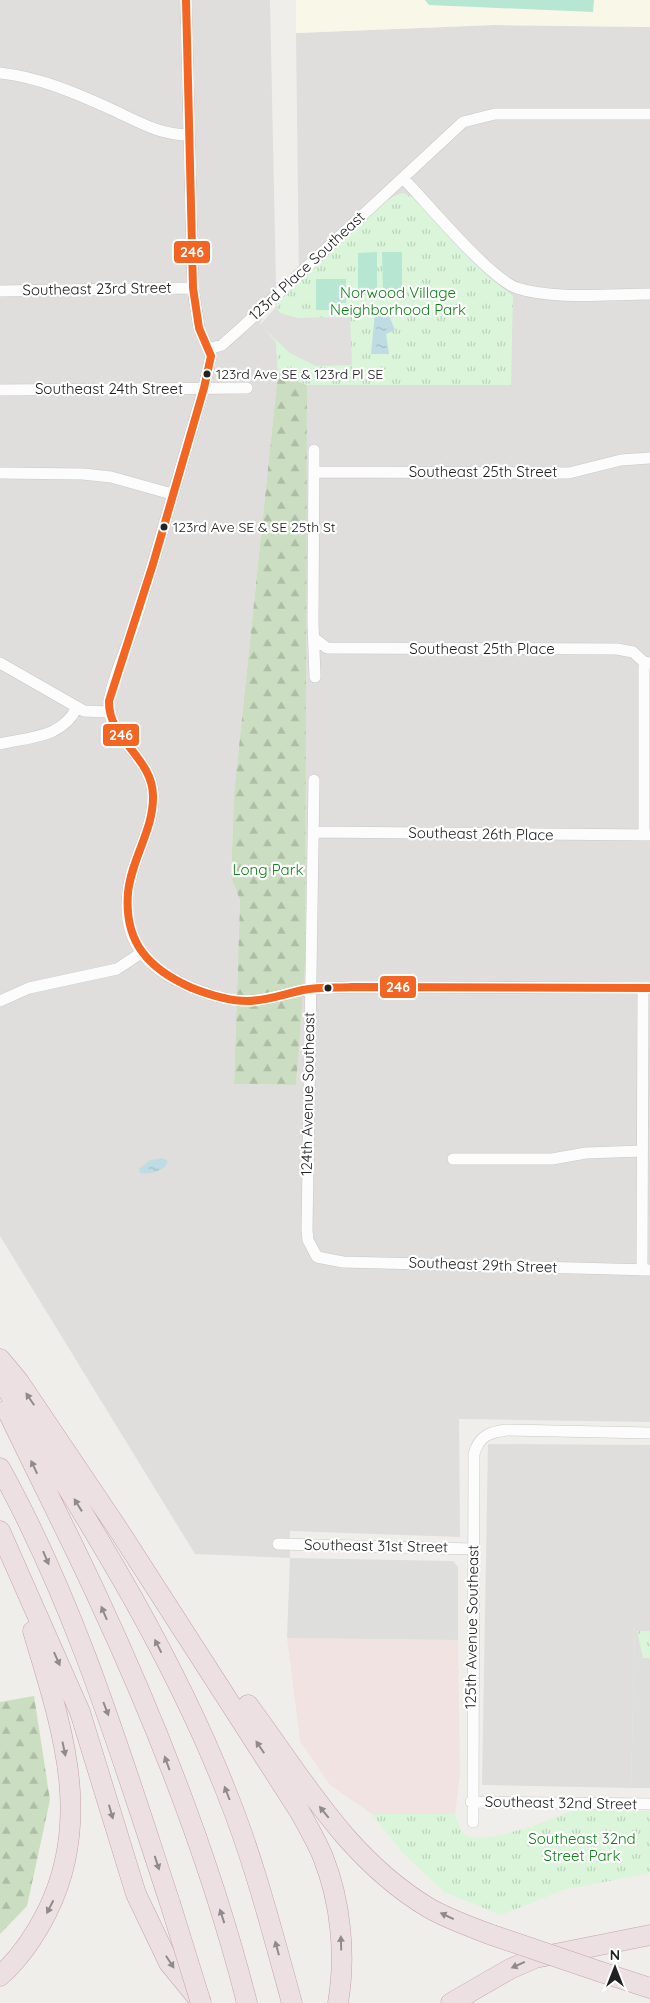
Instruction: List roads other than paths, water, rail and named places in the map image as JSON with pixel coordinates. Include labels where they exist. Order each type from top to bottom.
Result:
[{"type":"highway","points":[[0,1359],[19,1382],[116,1526],[284,1783],[320,1851],[337,1910],[341,1936],[339,1997]]},
{"type":"highway","points":[[0,1378],[135,1601],[206,1742],[259,1882],[290,1999]]},
{"type":"highway","points":[[0,1395],[98,1598],[155,1729],[210,1877],[237,1962],[247,2003]]},
{"type":"highway","points":[[0,1468],[39,1540],[117,1739],[201,2003]]},
{"type":"highway","points":[[116,1526],[253,1712],[311,1796],[338,1830],[370,1864],[429,1908],[492,1935],[650,1988]]},
{"type":"highway","points":[[0,1531],[80,1712],[136,1894],[169,1963],[201,2003]]},
{"type":"highway","points":[[0,1976],[37,1933],[55,1897],[64,1874],[70,1842],[73,1808],[70,1777],[62,1737],[9,1550]]},
{"type":"highway","points":[[451,2003],[510,1969],[535,1958],[650,1935]]},
{"type":"street","points":[[186,0],[193,288],[199,328],[209,349],[210,364],[132,634],[110,696],[110,712],[116,728],[134,752],[152,782],[150,822],[134,865],[127,895],[130,926],[140,953],[153,967],[167,977],[227,999],[261,1000],[311,989],[352,987],[646,988],[642,1151],[646,1270]]},
{"type":"street","points":[[0,73],[38,81],[78,94],[156,130],[172,134],[189,134]]},
{"type":"street","points":[[650,114],[495,114],[464,122],[403,178],[484,263],[510,285],[548,294],[650,294]]},
{"type":"street","name":"123rd Place Southeast","points":[[209,349],[222,344],[240,329],[403,178]]},
{"type":"street","name":"Southeast 23rd Street","points":[[0,291],[193,288]]},
{"type":"street","name":"Southeast 24th Street","points":[[0,390],[248,388]]},
{"type":"street","points":[[314,450],[315,677]]},
{"type":"street","name":"Southeast 25th Street","points":[[314,472],[569,473],[621,460],[650,458]]},
{"type":"street","points":[[0,473],[111,476],[172,494]]},
{"type":"street","name":"Southeast 25th Place","points":[[314,638],[327,648],[617,649],[633,652],[647,663]]},
{"type":"street","points":[[0,663],[77,707],[93,712],[110,712]]},
{"type":"street","points":[[647,663],[647,835]]},
{"type":"street","points":[[0,744],[57,730],[69,721],[77,707]]},
{"type":"street","name":"124th Avenue Southeast","points":[[314,780],[311,989],[308,1023],[307,1230],[308,1240],[317,1257]]},
{"type":"street","name":"Southeast 26th Place","points":[[313,832],[647,835]]},
{"type":"street","points":[[0,1002],[29,988],[117,969],[140,953]]},
{"type":"street","points":[[452,1159],[552,1159],[586,1153],[642,1151]]},
{"type":"street","name":"Southeast 29th Street","points":[[317,1257],[343,1262],[646,1270]]},
{"type":"street","name":"125th Avenue Southeast","points":[[472,1822],[474,1454],[477,1444],[484,1436],[493,1432],[507,1430],[650,1433]]},
{"type":"street","name":"Southeast 31st Street","points":[[278,1544],[473,1549]]},
{"type":"street","name":"Southeast 32nd Street","points":[[471,1802],[650,1804]]},
{"type":"water","points":[[375,313],[388,313],[395,330],[386,334],[389,354],[371,354]]},
{"type":"water","points":[[162,1158],[168,1161],[161,1170],[153,1173],[140,1173],[139,1169],[150,1160]]},
{"type":"place","name":"123rd Ave SE & 123rd Pl SE","points":[[207,374]]},
{"type":"place","name":"123rd Ave SE & SE 25th St","points":[[164,527]]},
{"type":"park label","name":"Norwood Village Neighborhood Park","points":[[398,302]]},
{"type":"park label","name":"Long Park","points":[[268,870]]},
{"type":"park label","name":"Southeast 32nd Street Park","points":[[582,1848]]}]
